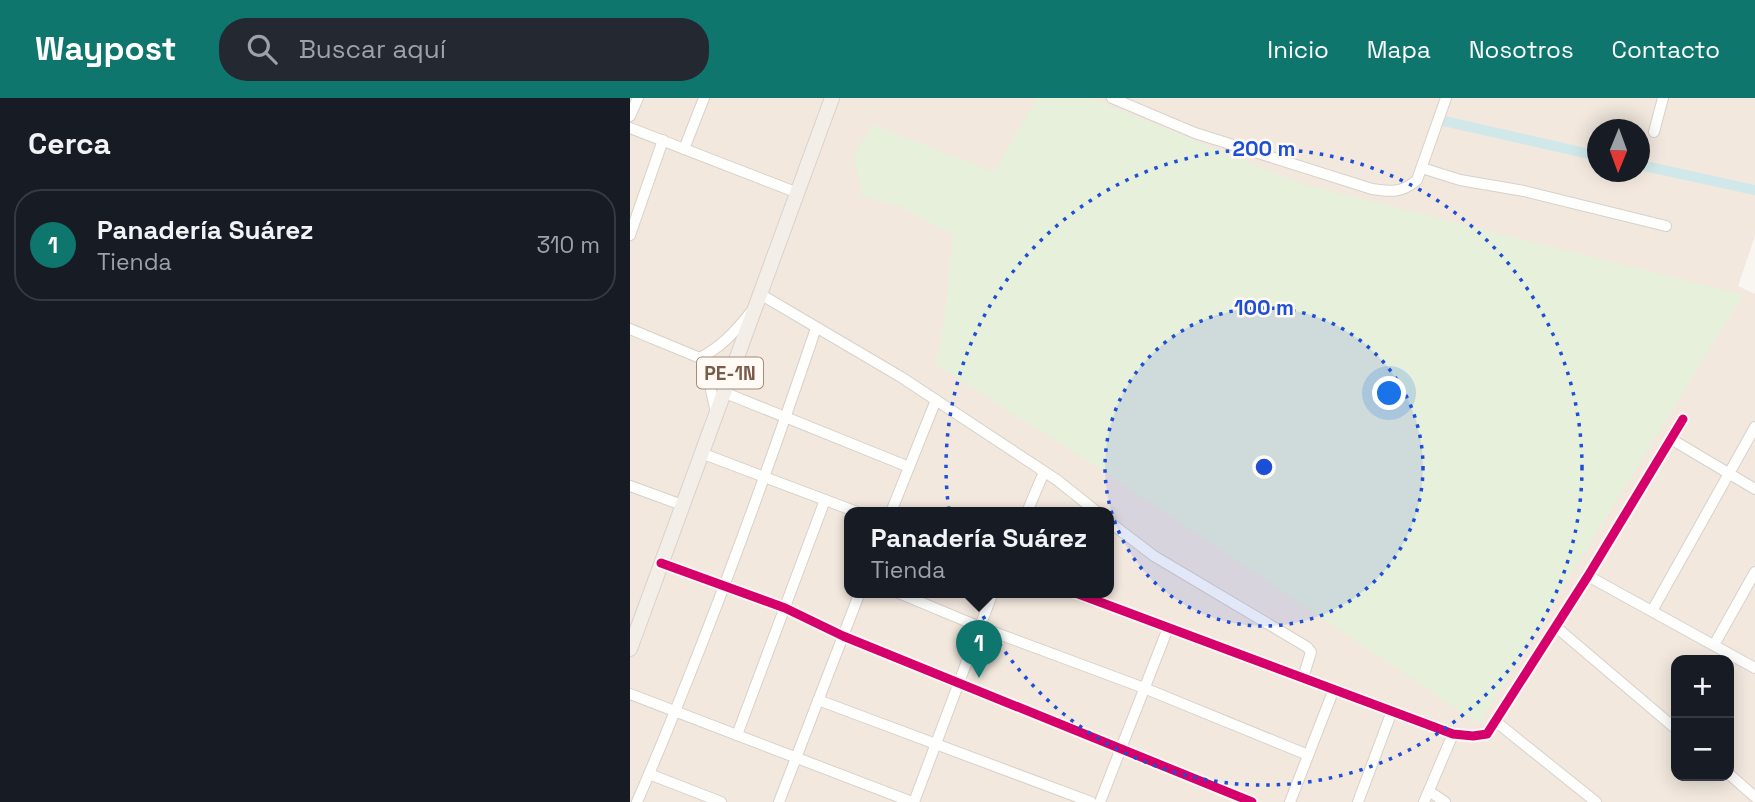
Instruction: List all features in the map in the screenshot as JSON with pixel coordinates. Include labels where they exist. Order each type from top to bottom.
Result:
[{"type":"main road","name":"PE-1N","points":[[630,649],[832,98]]},
{"type":"street","points":[[630,116],[638,98]]},
{"type":"street","points":[[684,149],[704,98]]},
{"type":"street","points":[[1112,98],[1195,133],[1372,189],[1393,192],[1406,189],[1418,180],[1446,98]]},
{"type":"street","points":[[1654,132],[1663,98]]},
{"type":"street","points":[[630,128],[798,193]]},
{"type":"street","points":[[630,235],[663,140]]},
{"type":"street","points":[[1422,168],[1460,180],[1524,191],[1666,226]]},
{"type":"street","points":[[700,358],[734,334],[758,300],[816,328],[936,400],[1044,472],[1090,507]]},
{"type":"street","points":[[637,802],[676,711],[786,418],[816,328]]},
{"type":"street","points":[[630,329],[700,358],[707,371],[716,413]]},
{"type":"street","points":[[723,392],[909,467]]},
{"type":"street","points":[[893,507],[936,400]]},
{"type":"street","points":[[1089,598],[1453,734],[1487,734],[1588,576],[1683,419]]},
{"type":"street","points":[[1651,611],[1755,427]]},
{"type":"street","points":[[1671,439],[1755,489]]},
{"type":"street","points":[[701,453],[844,507]]},
{"type":"street","points":[[1029,507],[1044,472]]},
{"type":"street","points":[[630,486],[682,505]]},
{"type":"street","points":[[737,735],[825,500]]},
{"type":"street","points":[[1114,526],[1154,556],[1307,648],[1311,652],[1311,659],[1303,678]]},
{"type":"street","points":[[661,563],[785,608],[843,636],[1252,802]]},
{"type":"street","points":[[1714,645],[1755,572]]},
{"type":"street","points":[[1588,576],[1755,668]]},
{"type":"street","points":[[779,802],[858,598]]},
{"type":"street","points":[[910,598],[1308,755]]},
{"type":"street","points":[[630,694],[913,802],[991,598]]},
{"type":"street","points":[[1556,627],[1671,725]]},
{"type":"street","points":[[1100,802],[1168,628]]},
{"type":"street","points":[[1290,802],[1334,689]]},
{"type":"street","points":[[818,700],[1091,802]]},
{"type":"street","points":[[1359,802],[1392,711]]},
{"type":"street","points":[[1495,721],[1596,802]]},
{"type":"street","points":[[1446,802],[1426,796],[1453,734]]},
{"type":"street","points":[[649,774],[721,802]]},
{"type":"street","points":[[1734,778],[1755,796]]},
{"type":"shaded area","points":[[630,98],[1755,98],[1755,236],[1738,286],[1755,294],[1755,802],[630,802]]},
{"type":"green space","points":[[1037,98],[1090,98],[1299,183],[1743,295],[1479,724],[1110,475],[935,364],[943,328],[953,235],[900,206],[862,196],[854,154],[873,125],[994,172]]},
{"type":"waterway","points":[[1444,121],[1587,154]]},
{"type":"waterway","points":[[1650,167],[1755,190]]},
{"type":"cycle path","points":[[1089,598],[1453,734],[1487,734],[1588,576],[1683,419]]},
{"type":"cycle path","points":[[661,563],[785,608],[843,636],[1252,802]]},
{"type":"place","name":"Panadería Suárez","points":[[979,678]]}]
